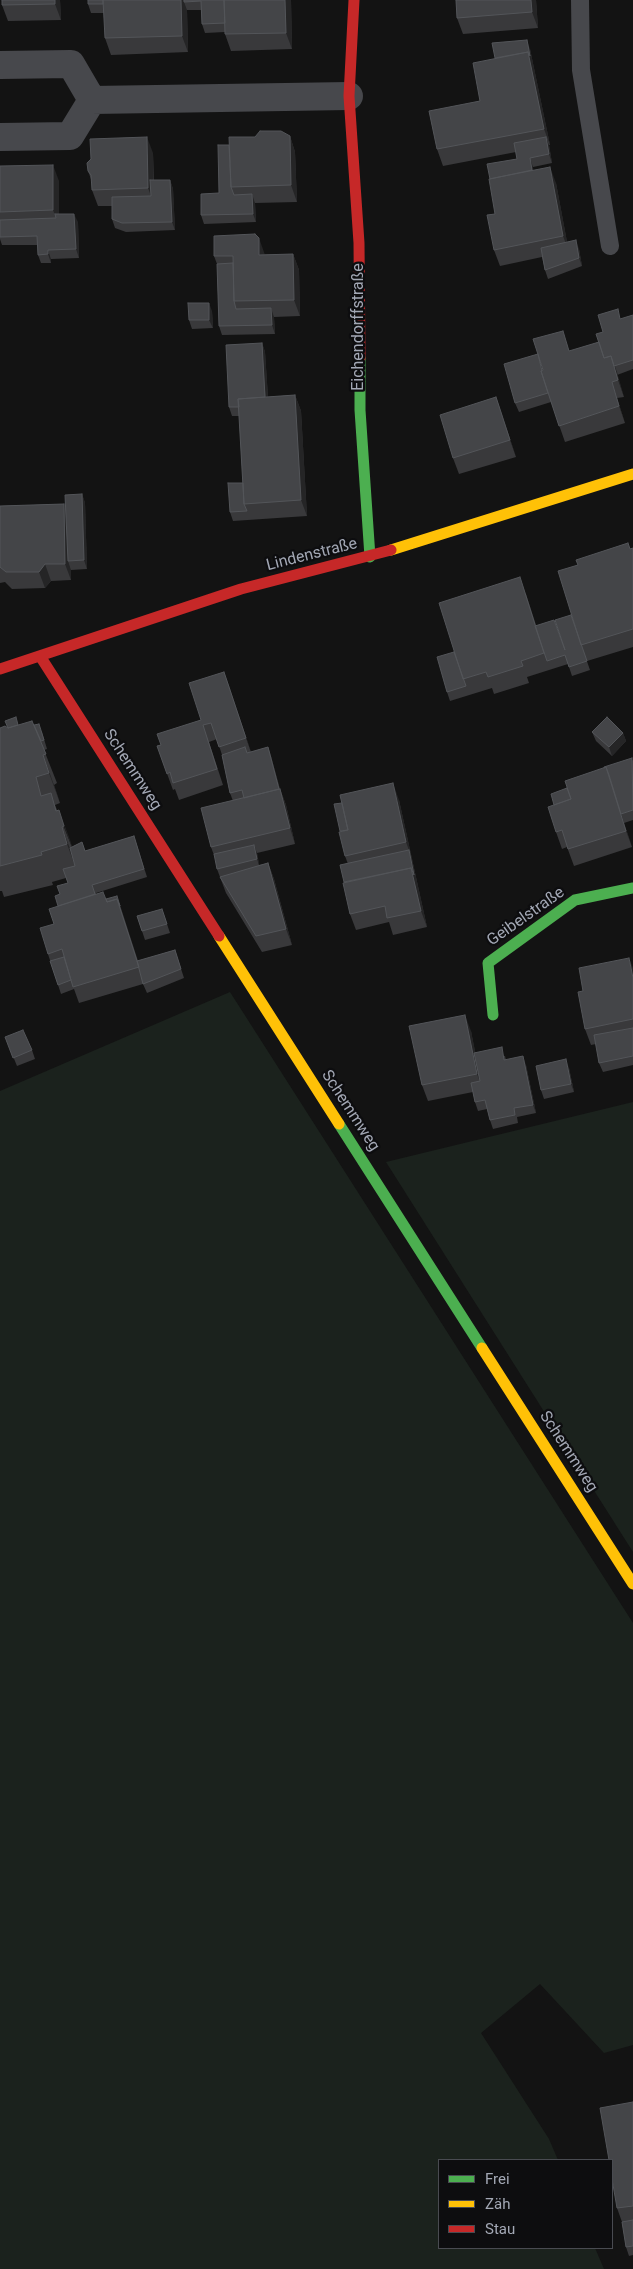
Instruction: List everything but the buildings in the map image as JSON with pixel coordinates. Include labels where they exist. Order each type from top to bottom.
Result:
[{"type":"street","name":"Eichendorffstraße","points":[[354,0],[349,96],[358,243],[360,410],[370,557]]},
{"type":"street","points":[[0,65],[71,64],[92,100]]},
{"type":"street","points":[[92,100],[349,96]]},
{"type":"street","points":[[0,137],[70,136],[92,100]]},
{"type":"street","name":"Lindenstraße","points":[[0,669],[241,589],[370,557],[633,474]]},
{"type":"street","name":"Schemmweg","points":[[40,656],[633,1584]]},
{"type":"street","name":"Geibelstraße","points":[[493,1015],[488,963],[575,900],[633,888]]},
{"type":"lane","points":[[580,0],[581,70],[610,246]]},
{"type":"shaded area","points":[[230,992],[633,1623],[633,2045],[604,2053],[540,1984],[481,2033],[549,2139],[558,2159],[438,2159],[438,2249],[595,2249],[604,2269],[0,2269],[0,1091]]},
{"type":"shaded area","points":[[633,1102],[633,1552],[386,1162]]},
{"type":"traffic: fast","points":[[360,358],[360,410],[370,557]]},
{"type":"traffic: fast","points":[[493,1015],[488,963],[575,900],[633,888]]},
{"type":"traffic: fast","points":[[339,1124],[482,1348]]},
{"type":"traffic: slow","points":[[391,550],[633,474]]},
{"type":"traffic: slow","points":[[219,936],[339,1124]]},
{"type":"traffic: slow","points":[[482,1348],[633,1584]]},
{"type":"traffic: jam","points":[[354,0],[349,96],[359,243],[360,358]]},
{"type":"traffic: jam","points":[[0,669],[241,589],[391,550]]},
{"type":"traffic: jam","points":[[40,656],[219,936]]}]
